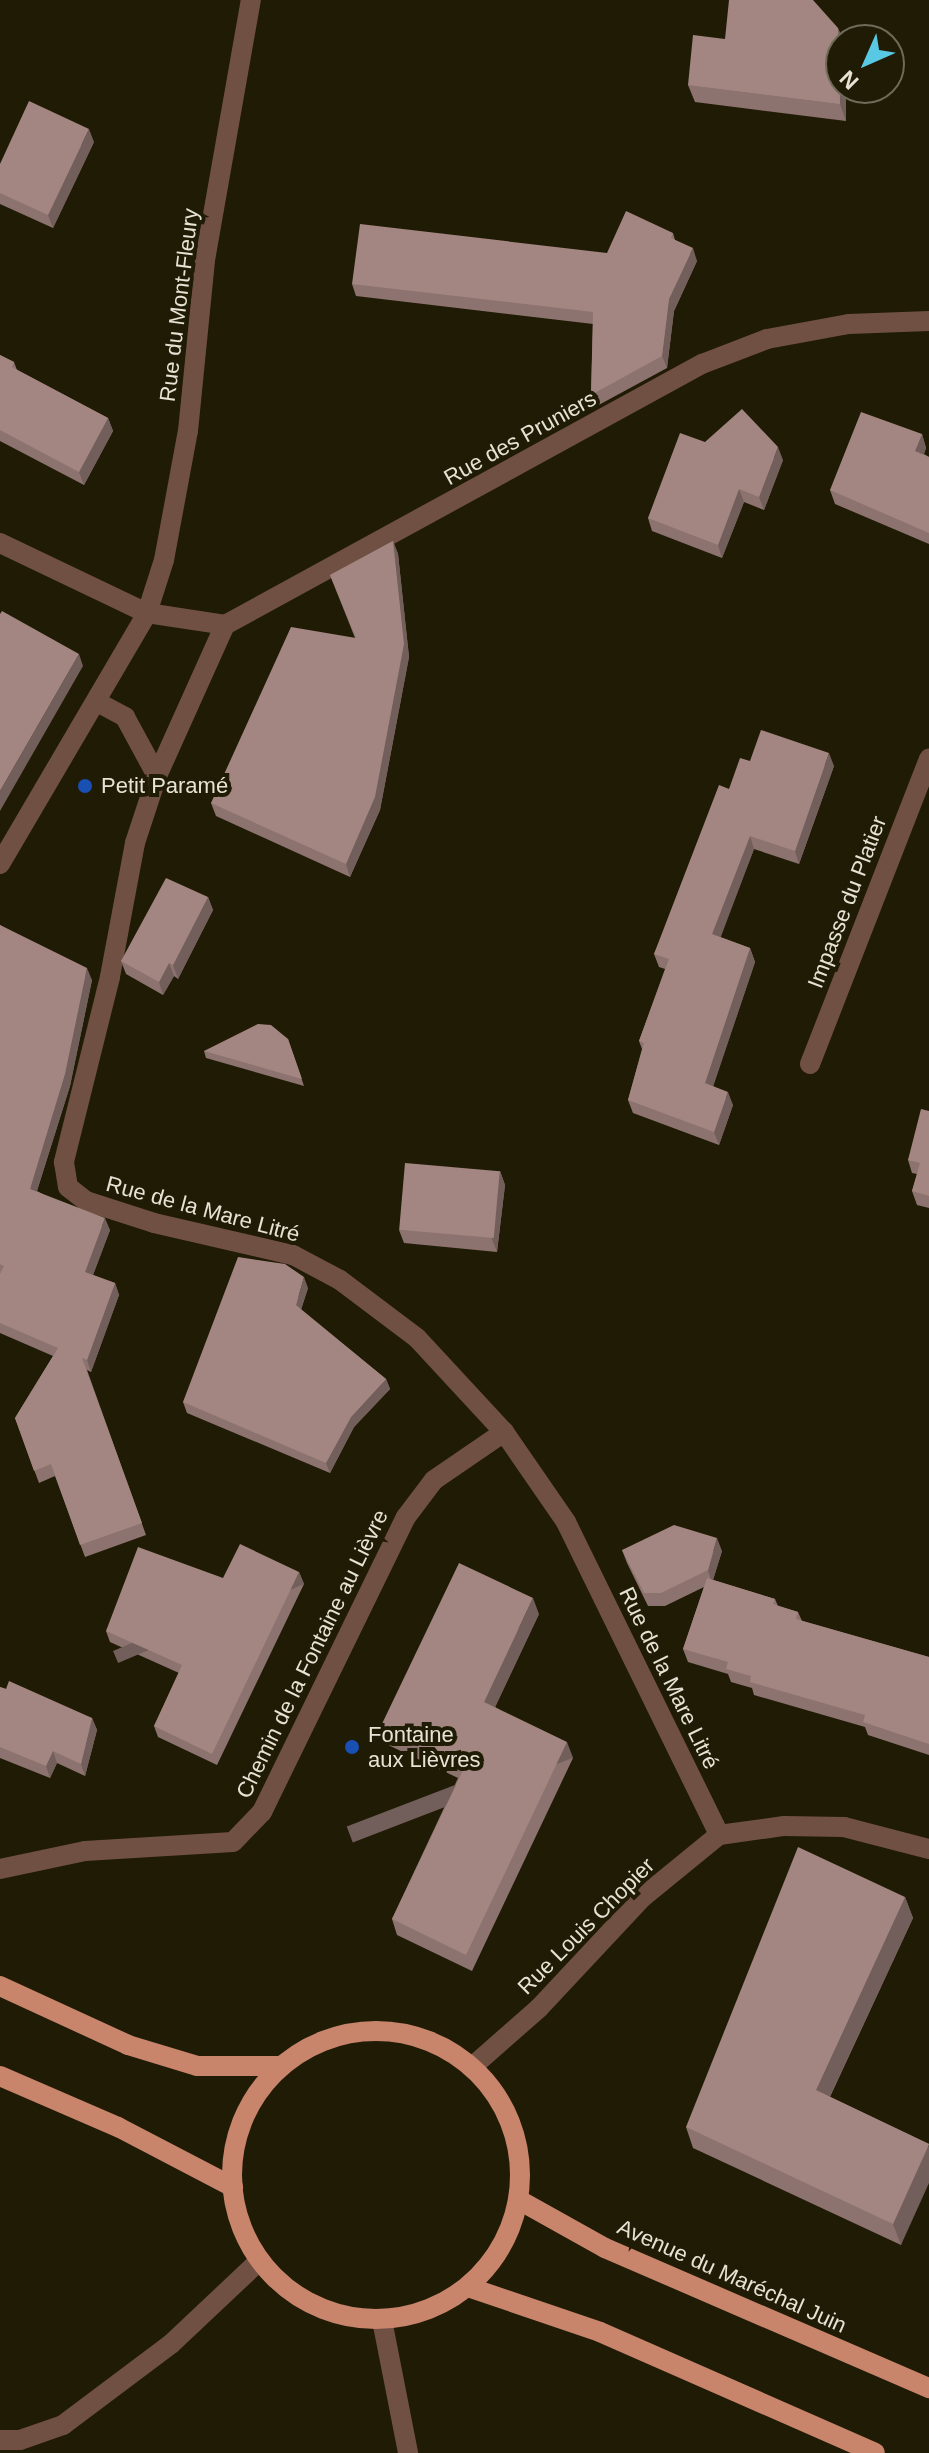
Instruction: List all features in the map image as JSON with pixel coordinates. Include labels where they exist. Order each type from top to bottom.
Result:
[{"type":"main road","points":[[0,1986],[128,2045],[197,2066],[281,2066]]},
{"type":"main road","points":[[377,2030],[412,2035],[444,2047],[472,2067],[497,2094],[513,2128],[520,2163],[519,2200],[498,2252],[468,2287],[427,2310],[382,2320],[326,2310],[290,2289],[260,2260],[237,2213],[233,2154],[242,2121],[259,2091],[281,2066],[342,2034],[377,2030]]},
{"type":"main road","points":[[0,2076],[118,2127],[233,2187]]},
{"type":"main road","name":"Avenue du Maréchal Juin","points":[[519,2200],[605,2248],[929,2388]]},
{"type":"main road","points":[[468,2287],[600,2332],[875,2453]]},
{"type":"street","name":"Rue du Mont-Fleury","points":[[0,864],[147,613],[164,560],[188,431],[205,260],[251,0]]},
{"type":"street","name":"Rue des Pruniers","points":[[225,625],[702,364],[767,339],[849,324],[929,321]]},
{"type":"street","points":[[0,543],[147,613],[225,625],[157,776]]},
{"type":"street","points":[[97,702],[125,717],[157,776]]},
{"type":"street","name":"Impasse du Platier","points":[[810,1064],[929,758]]},
{"type":"street","name":"Rue de la Mare Litré","points":[[157,776],[135,843],[110,977],[64,1162],[68,1187],[86,1201],[154,1223],[293,1255],[340,1280],[417,1338],[504,1432],[566,1522],[719,1835]]},
{"type":"street","name":"Chemin de la Fontaine au Lièvre","points":[[0,1869],[85,1851],[233,1842],[262,1812],[406,1517],[434,1480],[504,1432]]},
{"type":"street","points":[[719,1835],[784,1826],[844,1827],[929,1849]]},
{"type":"street","name":"Rue Louis Chopier","points":[[472,2067],[539,2008],[643,1897],[719,1835]]},
{"type":"street","points":[[0,2440],[20,2440],[63,2425],[171,2344],[260,2260]]},
{"type":"street","points":[[382,2320],[408,2453]]},
{"type":"building","points":[[729,0],[813,0],[834,24],[825,24],[825,102],[688,85],[693,35],[725,39]]},
{"type":"building","points":[[29,101],[89,129],[48,215],[0,193],[0,164]]},
{"type":"building","points":[[626,211],[673,233],[671,238],[693,248],[669,299],[662,356],[591,395],[593,312],[352,284],[360,224],[607,253]]},
{"type":"building","points":[[0,355],[14,362],[12,367],[108,418],[79,472],[0,430]]},
{"type":"building","points":[[742,409],[778,447],[759,497],[739,489],[718,545],[648,518],[680,433],[705,442]]},
{"type":"building","points":[[861,412],[922,434],[915,451],[929,457],[929,533],[830,490]]},
{"type":"building","points":[[393,541],[404,644],[375,797],[346,864],[211,803],[291,627],[356,638],[330,575]]},
{"type":"building","points":[[2,611],[79,654],[0,791],[0,614]]},
{"type":"building","points":[[761,730],[829,753],[795,851],[750,836],[712,934],[750,948],[705,1083],[728,1092],[714,1132],[628,1100],[644,1043],[639,1041],[669,959],[654,954],[719,785],[729,789],[740,758],[750,761]]},
{"type":"building","points":[[166,878],[208,897],[173,965],[169,963],[159,982],[121,961]]},
{"type":"building","points":[[0,925],[87,968],[65,1074],[30,1189],[105,1218],[85,1272],[115,1283],[87,1360],[82,1358],[142,1523],[80,1545],[51,1464],[34,1471],[15,1418],[58,1348],[0,1323],[0,1274],[4,1266],[0,1264]]},
{"type":"building","points":[[258,1024],[271,1025],[288,1039],[302,1079],[204,1051]]},
{"type":"building","points":[[921,1109],[929,1111],[929,1196],[912,1191],[920,1163],[908,1160]]},
{"type":"building","points":[[405,1163],[500,1171],[494,1238],[399,1230]]},
{"type":"building","points":[[238,1257],[285,1264],[304,1277],[296,1305],[386,1379],[351,1417],[326,1463],[183,1402]]},
{"type":"building","points":[[674,1525],[717,1538],[708,1570],[661,1593],[644,1593],[622,1550]]},
{"type":"building","points":[[240,1544],[299,1572],[212,1754],[154,1726],[182,1665],[106,1631],[138,1547],[223,1578]]},
{"type":"building","points":[[459,1563],[533,1598],[484,1702],[567,1742],[466,1955],[392,1919],[464,1768],[380,1728]]},
{"type":"building","points":[[707,1578],[775,1599],[773,1604],[798,1612],[796,1619],[929,1657],[929,1744],[863,1722],[865,1715],[750,1682],[751,1676],[726,1669],[728,1662],[683,1649]]},
{"type":"building","points":[[9,1681],[92,1718],[81,1764],[53,1751],[46,1766],[0,1747],[0,1687],[6,1689]]},
{"type":"building","points":[[798,1847],[905,1897],[816,2090],[929,2144],[893,2224],[686,2127]]},
{"type":"place","name":"Petit Paramé","points":[[85,786]]},
{"type":"place","name":"Fontaine aux Lièvres","points":[[352,1747]]}]
